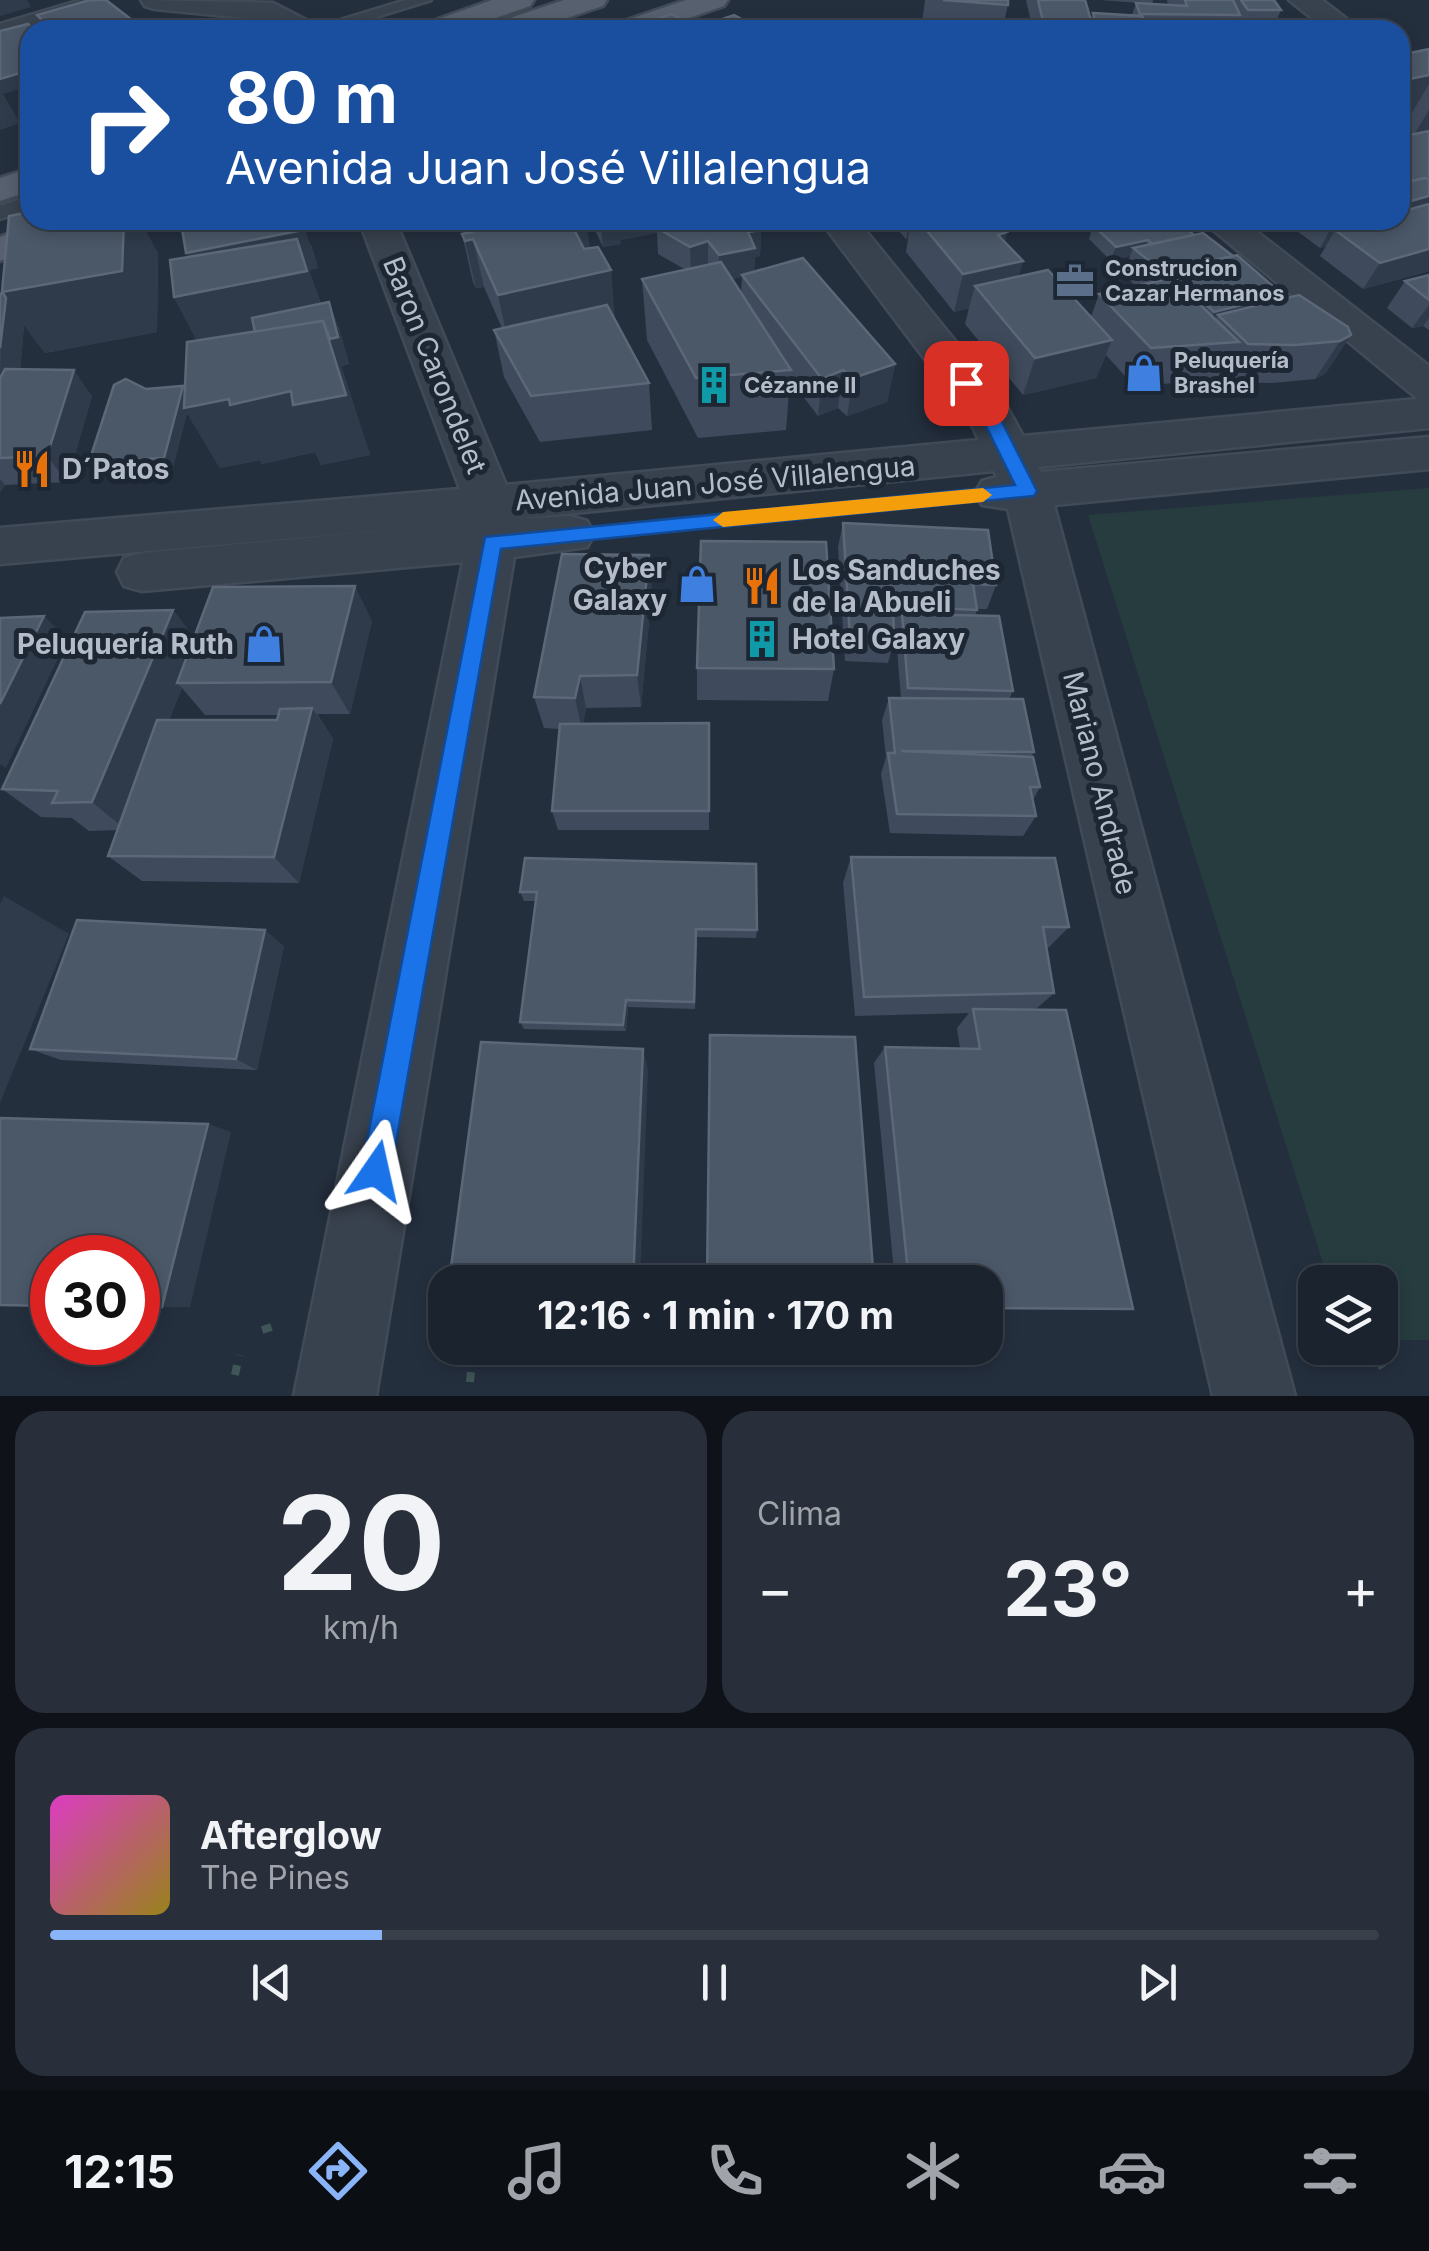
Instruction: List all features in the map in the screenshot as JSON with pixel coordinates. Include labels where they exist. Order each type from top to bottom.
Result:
[{"type":"main road","points":[[463,20],[520,0]]},
{"type":"main road","points":[[532,20],[593,0]]},
{"type":"main road","points":[[583,20],[641,0]]},
{"type":"main road","points":[[655,20],[714,0]]},
{"type":"main road","points":[[0,250],[52,230]]},
{"type":"street","points":[[155,0],[273,12],[287,20]]},
{"type":"street","points":[[1303,0],[1332,20]]},
{"type":"street","name":"Baron Carondelet","points":[[335,1396],[490,523],[475,460],[380,230]]},
{"type":"street","name":"Mariano Andrade","points":[[846,230],[986,410],[1019,473],[1254,1396]]},
{"type":"street","points":[[1232,230],[1429,388]]},
{"type":"street","name":"Avenida Juan José Villalengua","points":[[1019,473],[1429,413]]},
{"type":"street","name":"Avenida Juan José Villalengua","points":[[0,584],[490,523],[1019,473],[1429,454]]},
{"type":"street","name":"Avenida Juan José Villalengua","points":[[0,546],[490,523]]},
{"type":"lane","points":[[30,20],[98,0]]},
{"type":"lane","points":[[352,20],[424,0]]},
{"type":"lane","points":[[0,214],[20,195]]},
{"type":"lane","points":[[0,226],[20,197]]},
{"type":"path","points":[[262,1330],[280,1324]]},
{"type":"path","points":[[236,1376],[239,1355]]},
{"type":"path","points":[[470,1382],[472,1365]]},
{"type":"path","points":[[1381,1365],[1387,1376]]},
{"type":"green space","points":[[1429,488],[1429,1340],[1398,1340],[1398,1265],[1324,1265],[1088,515]]},
{"type":"building","points":[[90,0],[106,0],[132,20],[42,20],[37,15]]},
{"type":"building","points":[[943,0],[1008,0],[1008,5]]},
{"type":"building","points":[[1038,0],[1085,0],[1091,20],[1043,20]]},
{"type":"building","points":[[1185,0],[1233,0],[1240,15],[1140,14],[1136,3],[1187,6]]},
{"type":"building","points":[[1241,0],[1274,0],[1281,10],[1248,10]]},
{"type":"building","points":[[1093,13],[1142,16],[1144,20],[1095,20]]},
{"type":"building","points":[[672,14],[682,20],[653,20]]},
{"type":"building","points":[[20,26],[20,73],[0,79],[0,31]]},
{"type":"building","points":[[1429,49],[1429,75],[1410,79],[1410,53]]},
{"type":"building","points":[[1429,131],[1429,180],[1410,182],[1410,135]]},
{"type":"building","points":[[1429,180],[1429,196],[1410,201],[1410,182]]},
{"type":"building","points":[[1429,204],[1429,249],[1380,263],[1335,230],[1410,230],[1410,209]]},
{"type":"building","points":[[20,214],[20,230],[124,230],[122,271],[2,292],[9,216]]},
{"type":"building","points":[[182,230],[303,230],[186,253]]},
{"type":"building","points":[[480,230],[574,230],[584,249],[598,247],[611,270],[498,295],[473,239],[465,241],[462,234]]},
{"type":"building","points":[[660,230],[761,230],[748,232],[755,248],[719,255],[708,241],[690,247]]},
{"type":"building","points":[[926,230],[1005,230],[998,235],[1023,261],[963,274]]},
{"type":"building","points":[[1098,230],[1189,230],[1194,235],[1152,244],[1148,240],[1116,247]]},
{"type":"building","points":[[1203,233],[1233,256],[1169,271],[1167,275],[1133,248]]},
{"type":"building","points":[[297,239],[307,271],[174,297],[170,260]]},
{"type":"building","points":[[1237,255],[1283,295],[1214,312],[1169,271]]},
{"type":"building","points":[[803,258],[895,364],[853,378],[843,370],[822,379],[742,275]]},
{"type":"building","points":[[721,262],[791,370],[696,378],[642,279]]},
{"type":"building","points":[[1048,270],[1112,340],[1035,358],[975,286]]},
{"type":"building","points":[[1429,275],[1429,300],[1405,281]]},
{"type":"building","points":[[1172,278],[1239,342],[1151,348],[1099,294]]},
{"type":"building","points":[[0,294],[6,298],[0,348]]},
{"type":"building","points":[[1299,295],[1348,327],[1351,335],[1340,341],[1295,345],[1248,344],[1218,315]]},
{"type":"building","points":[[329,302],[338,337],[330,339],[323,321],[255,332],[252,318]]},
{"type":"building","points":[[607,305],[649,383],[531,396],[494,330]]},
{"type":"building","points":[[323,321],[346,395],[293,405],[291,391],[230,405],[229,399],[184,408],[187,342]]},
{"type":"building","points":[[5,369],[74,370],[47,456],[0,458],[0,378]]},
{"type":"building","points":[[126,379],[146,389],[183,386],[164,458],[89,462],[114,385]]},
{"type":"building","points":[[843,523],[988,530],[996,585],[973,584],[977,610],[893,606],[894,640],[850,638]]},
{"type":"building","name":"Hotel Galaxy","points":[[701,541],[826,542],[834,669],[697,668]]},
{"type":"building","points":[[562,554],[649,555],[637,675],[580,676],[575,698],[534,697]]},
{"type":"building","points":[[355,586],[331,682],[177,683],[213,587]]},
{"type":"building","points":[[173,610],[92,802],[52,803],[58,791],[2,789],[85,612]]},
{"type":"building","points":[[902,614],[999,616],[1013,691],[908,688]]},
{"type":"building","points":[[44,616],[0,704],[0,618]]},
{"type":"building","points":[[889,698],[1023,699],[1034,752],[901,751],[1033,757],[1040,787],[1030,787],[1036,816],[897,814],[888,753],[895,753]]},
{"type":"building","points":[[312,708],[274,857],[108,856],[157,720],[277,720],[280,709]]},
{"type":"building","points":[[709,723],[709,811],[552,811],[560,724]]},
{"type":"building","points":[[851,857],[1055,858],[1069,927],[1043,927],[1054,993],[864,997]]},
{"type":"building","points":[[525,858],[756,864],[757,930],[696,929],[694,1002],[626,1000],[623,1025],[520,1022],[537,892],[520,892]]},
{"type":"building","points":[[77,920],[265,930],[236,1059],[30,1049]]},
{"type":"building","points":[[973,1009],[1066,1010],[1133,1309],[1003,1308],[1003,1265],[907,1265],[885,1047],[980,1049]]},
{"type":"building","points":[[710,1035],[855,1037],[873,1265],[707,1265]]},
{"type":"building","points":[[481,1042],[643,1049],[634,1265],[451,1265]]},
{"type":"building","points":[[0,1118],[208,1124],[162,1307],[160,1235],[30,1235],[30,1306],[0,1305]]},
{"type":"slow traffic","points":[[723,520],[983,495]]},
{"type":"place","name":"Construcion Cazar Hermanos","points":[[1075,281]]},
{"type":"place","name":"Peluquería Brashel","points":[[1144,373]]},
{"type":"place","name":"Cézanne II","points":[[714,385]]},
{"type":"place","name":"D´Patos","points":[[32,469]]},
{"type":"place","name":"Cyber Galaxy","points":[[697,584]]},
{"type":"place","name":"Los Sanduches de la Abueli","points":[[762,586]]},
{"type":"place","name":"Hotel Galaxy","points":[[762,639]]},
{"type":"place","name":"Peluquería Ruth","points":[[264,644]]},
{"type":"route","points":[[376,1171],[492,542],[1027,491],[986,410],[966,383]]}]
